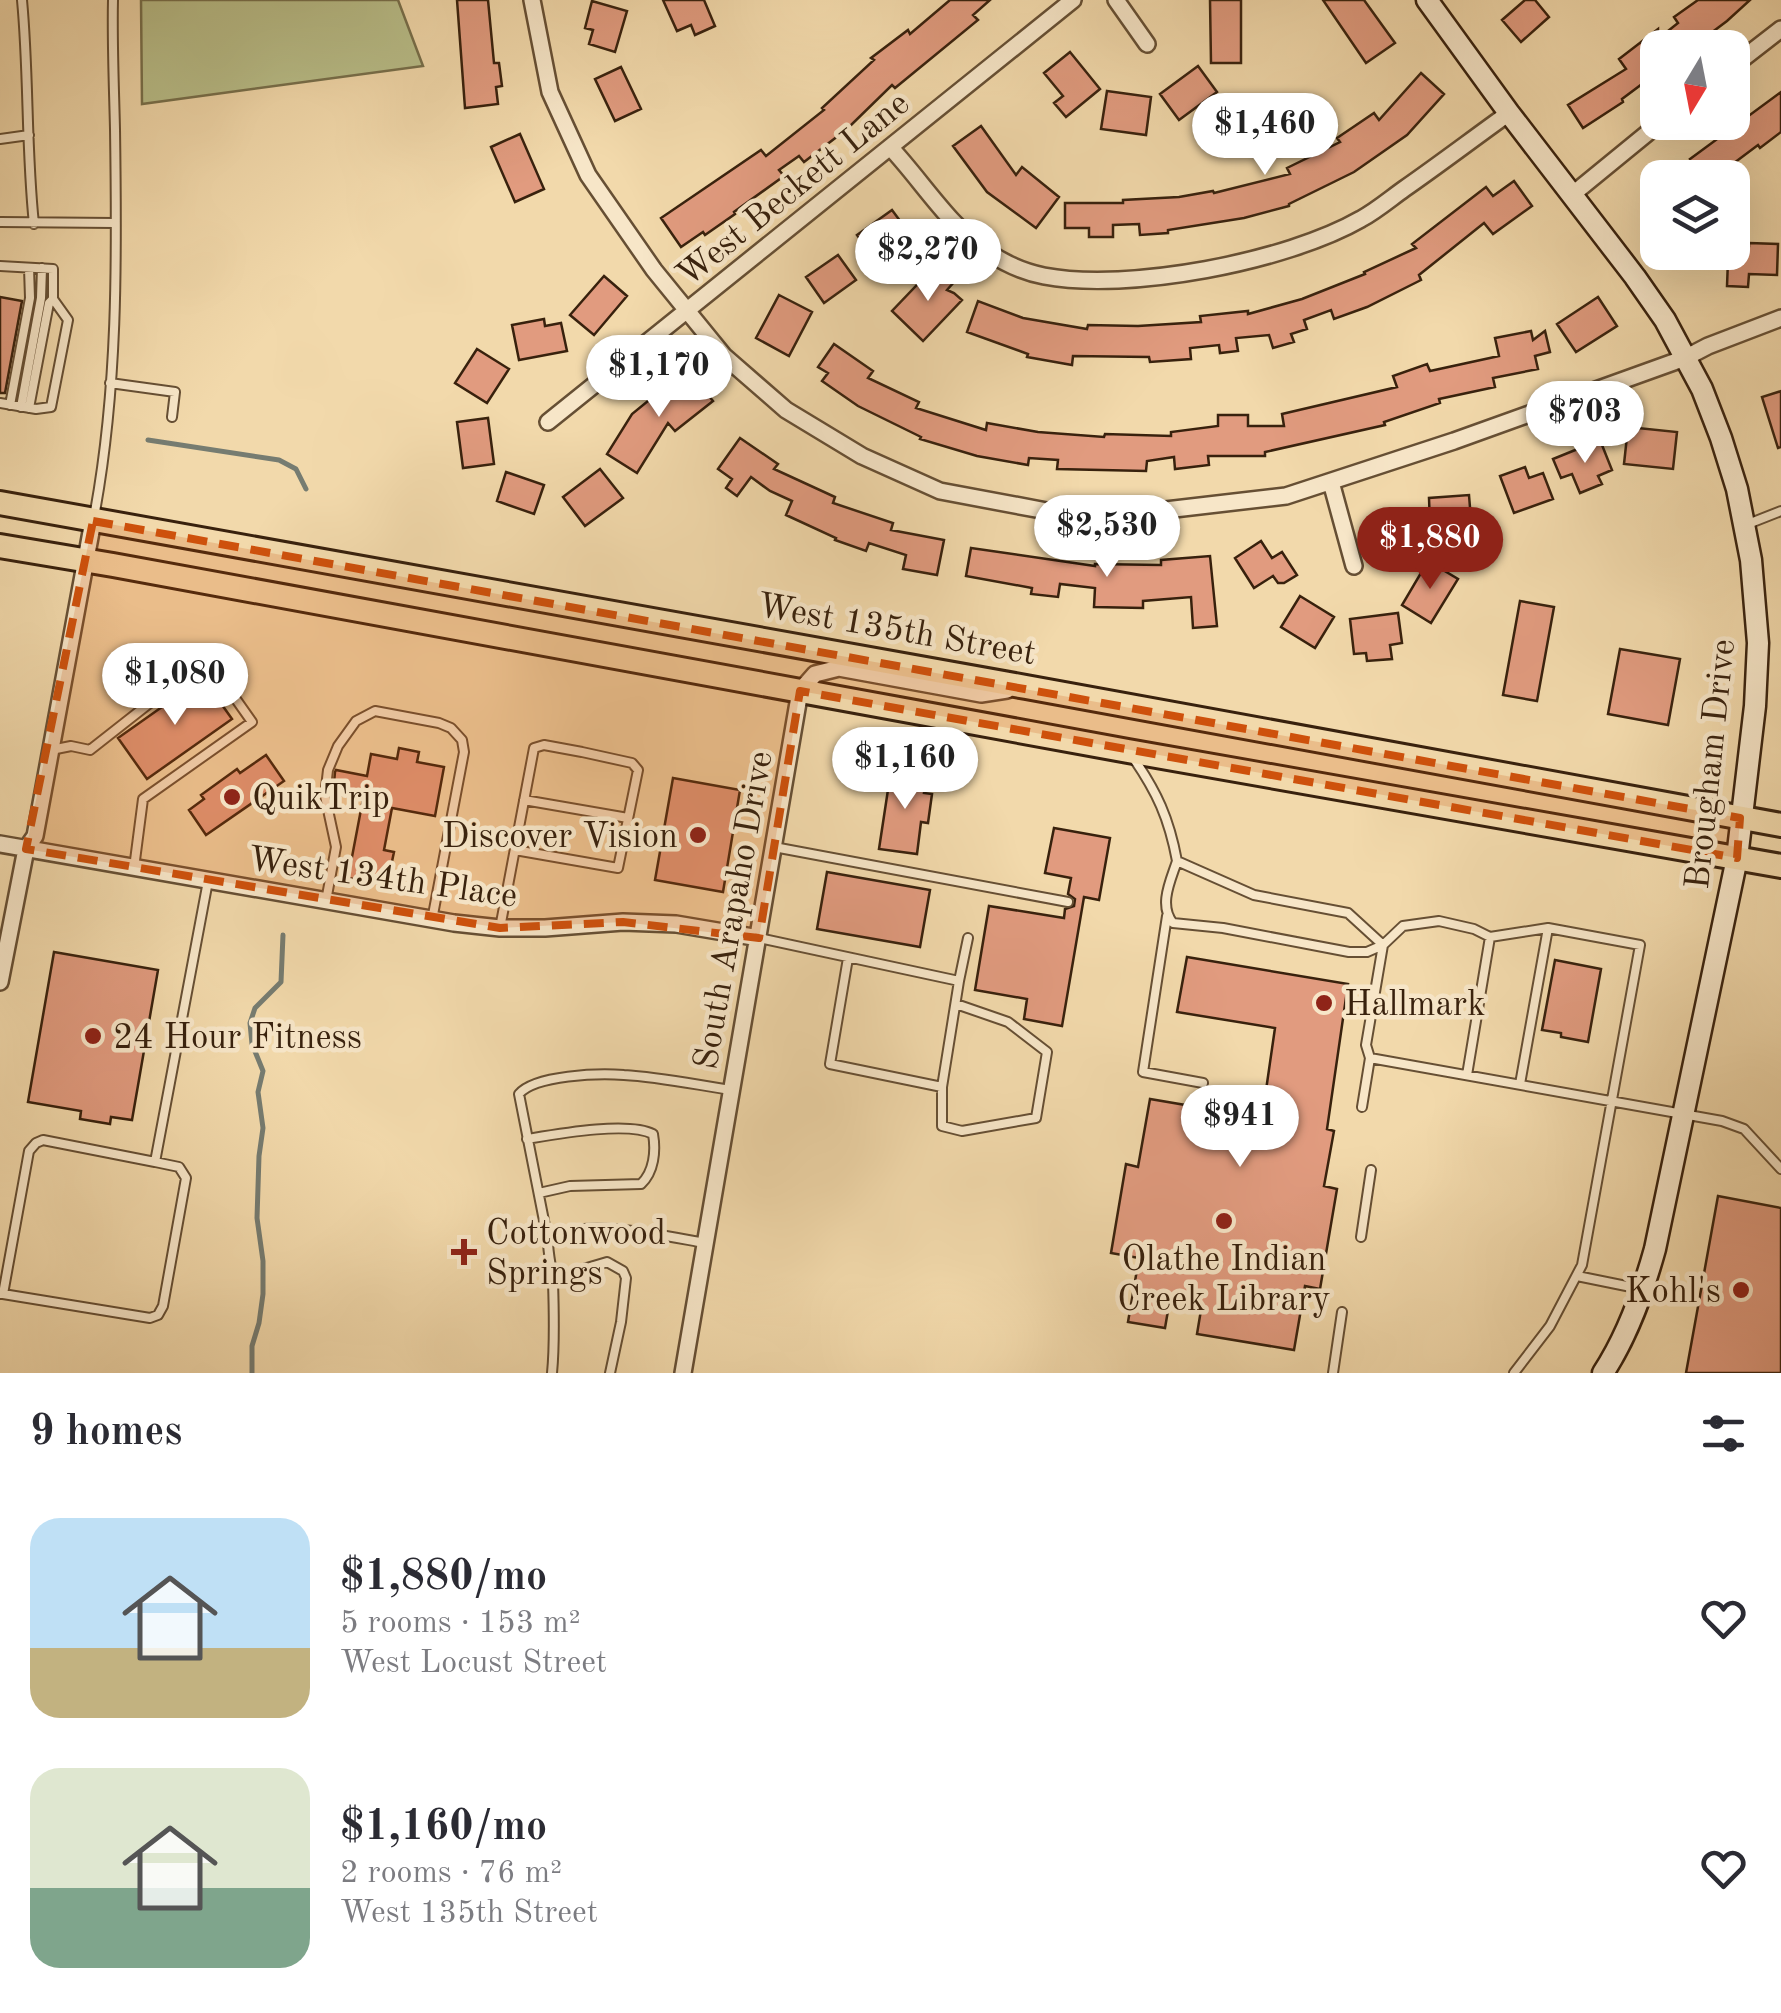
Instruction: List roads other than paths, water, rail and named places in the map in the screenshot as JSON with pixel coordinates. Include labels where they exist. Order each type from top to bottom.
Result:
[{"type":"main road","name":"West 135th Street","points":[[0,503],[1781,825]]},
{"type":"main road","points":[[0,546],[1781,866]]},
{"type":"street","points":[[532,0],[550,92],[588,176],[654,270],[724,356],[786,410],[862,456],[940,491],[1052,512],[1140,513],[1286,496],[1686,358],[1781,318]]},
{"type":"street","name":"West Beckett Lane","points":[[548,422],[1073,0]]},
{"type":"street","points":[[1116,0],[1147,44]]},
{"type":"street","name":"Brougham Drive","points":[[1435,3],[1509,114],[1573,194],[1664,320],[1686,358],[1721,438],[1751,560],[1758,643],[1755,706],[1737,858],[1656,1249],[1644,1290],[1603,1373]]},
{"type":"street","points":[[1750,52],[1781,28]]},
{"type":"street","points":[[890,147],[960,230],[1005,262],[1043,276],[1143,277],[1272,256],[1322,238],[1362,219],[1509,114]]},
{"type":"street","points":[[1573,194],[1640,139]]},
{"type":"street","points":[[1331,482],[1354,566]]},
{"type":"street","points":[[0,982],[26,849],[35,836],[93,521]]},
{"type":"street","points":[[800,691],[815,674],[839,668],[981,694],[1026,687]]},
{"type":"street","name":"South Arapaho Drive","points":[[684,1373],[800,691]]},
{"type":"street","name":"West 134th Place","points":[[0,844],[432,920],[500,928],[623,922],[676,924],[759,938]]},
{"type":"lane","points":[[22,0],[34,224]]},
{"type":"lane","points":[[93,521],[110,384],[115,300],[113,0]]},
{"type":"lane","points":[[0,139],[28,135]]},
{"type":"lane","points":[[0,222],[116,223]]},
{"type":"lane","points":[[0,266],[53,269],[53,299],[68,320],[51,407],[0,403]]},
{"type":"lane","points":[[10,405],[30,298],[29,268]]},
{"type":"lane","points":[[29,408],[42,268]]},
{"type":"lane","points":[[29,408],[48,303],[53,299]]},
{"type":"lane","points":[[110,384],[175,392],[172,417]]},
{"type":"lane","points":[[1744,526],[1781,511]]},
{"type":"lane","points":[[51,750],[70,746],[90,750],[188,673],[204,670],[221,678],[232,692],[252,722],[143,800],[134,868]]},
{"type":"lane","points":[[326,901],[336,847],[325,796],[328,770],[338,746],[356,721],[374,712],[391,714],[439,723],[462,740],[464,752],[432,920]]},
{"type":"lane","points":[[500,928],[534,748],[544,744],[632,763],[638,770],[618,868],[516,850]]},
{"type":"lane","points":[[1128,751],[1162,805],[1178,861],[1166,893],[1167,916],[1143,1072],[1203,1083]]},
{"type":"lane","points":[[524,800],[628,818]]},
{"type":"lane","points":[[774,848],[1068,902]]},
{"type":"lane","points":[[1178,861],[1254,895],[1348,913],[1383,944]]},
{"type":"lane","points":[[155,1162],[208,880]]},
{"type":"lane","points":[[1167,916],[1173,923],[1223,928],[1348,952],[1367,952],[1403,926],[1439,921],[1490,937],[1548,928],[1640,945],[1582,1265],[1550,1326],[1514,1373]]},
{"type":"lane","points":[[1520,1084],[1548,928]]},
{"type":"lane","points":[[1467,1075],[1490,937]]},
{"type":"lane","points":[[759,938],[960,980]]},
{"type":"lane","points":[[956,1004],[1008,1022],[1047,1052],[1036,1118],[962,1130],[942,1126],[942,1087],[960,980],[968,938]]},
{"type":"lane","points":[[1362,1107],[1370,1058],[1366,1045],[1383,944]]},
{"type":"lane","points":[[848,958],[830,1064],[942,1087]]},
{"type":"lane","points":[[1370,1058],[1722,1120],[1744,1129],[1781,1169]]},
{"type":"lane","points":[[552,1373],[553,1278],[519,1094],[524,1088],[558,1078],[622,1074],[732,1090]]},
{"type":"lane","points":[[527,1139],[624,1129],[643,1129],[654,1134],[653,1159],[648,1177],[641,1184],[570,1186],[539,1193]]},
{"type":"lane","points":[[43,1140],[155,1162],[179,1167],[186,1178],[163,1306],[158,1315],[150,1318],[2,1294],[29,1151],[36,1143],[43,1140]]},
{"type":"lane","points":[[1361,1237],[1371,1170]]},
{"type":"lane","points":[[548,1240],[556,1234],[585,1230],[626,1230],[705,1243]]},
{"type":"lane","points":[[553,1278],[607,1262],[623,1271],[626,1278],[621,1322],[610,1373]]},
{"type":"lane","points":[[1577,1276],[1644,1290]]},
{"type":"lane","points":[[1332,1373],[1342,1312]]},
{"type":"waterway","points":[[148,440],[279,460],[296,469],[306,489]]},
{"type":"waterway","points":[[252,1373],[252,1346],[263,1294],[257,1218],[263,1128],[258,1092],[263,1071],[252,1044],[250,1023],[255,1008],[281,982],[283,935]]},
{"type":"place","name":"QuikTrip","points":[[232,797]]},
{"type":"place","name":"Discover Vision","points":[[698,835]]},
{"type":"place","name":"Hallmark","points":[[1324,1003]]},
{"type":"place","name":"24 Hour Fitness","points":[[93,1036]]},
{"type":"place","name":"Olathe Indian Creek Library","points":[[1224,1221]]},
{"type":"place","name":"Cottonwood Springs","points":[[464,1252]]},
{"type":"place","name":"Kohl's","points":[[1741,1290]]}]
